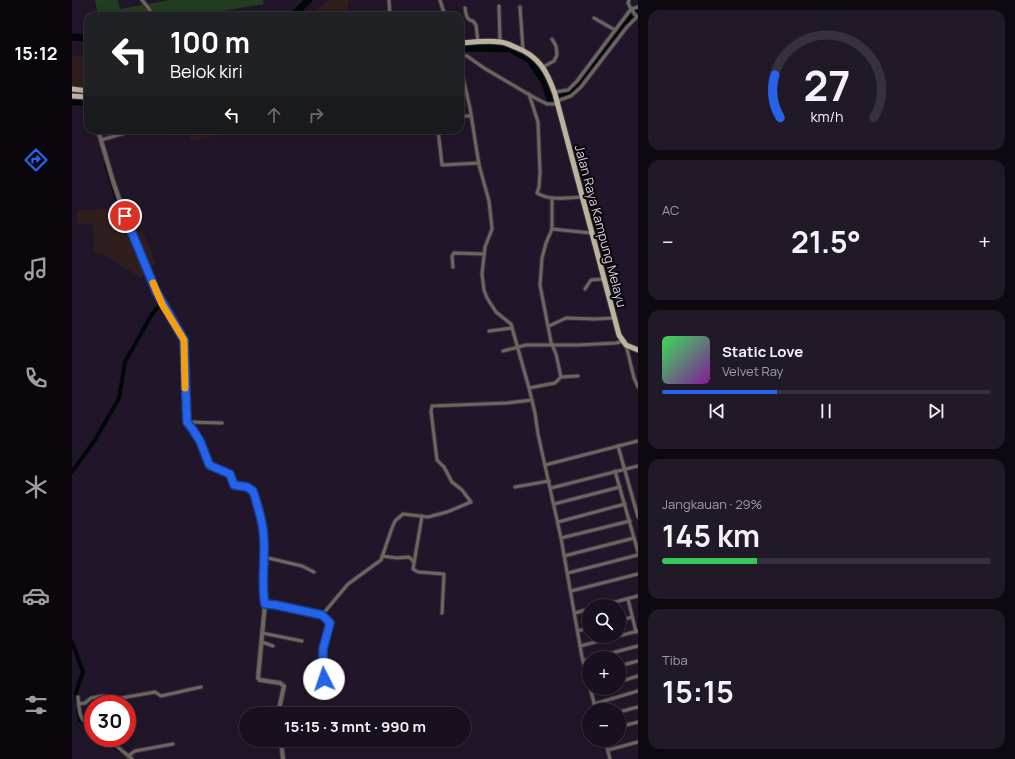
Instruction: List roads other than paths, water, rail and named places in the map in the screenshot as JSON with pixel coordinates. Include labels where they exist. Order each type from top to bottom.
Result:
[{"type":"main road","points":[[464,43],[500,42],[523,50],[532,56],[543,67]]},
{"type":"main road","name":"Jalan Raya Kampung Melayu","points":[[543,67],[549,77],[556,98],[614,318],[619,335],[624,343]]},
{"type":"main road","points":[[72,89],[84,90]]},
{"type":"main road","points":[[72,96],[84,97]]},
{"type":"main road","points":[[624,343],[638,350]]},
{"type":"street","points":[[142,0],[150,10]]},
{"type":"street","points":[[388,0],[390,12]]},
{"type":"street","points":[[440,0],[444,12]]},
{"type":"street","points":[[556,98],[571,96],[581,87],[636,16],[628,3],[629,0]]},
{"type":"street","points":[[500,6],[500,42]]},
{"type":"street","points":[[520,7],[523,50]]},
{"type":"street","points":[[464,56],[547,104],[572,87],[615,30],[632,10],[638,7]]},
{"type":"street","points":[[465,8],[468,19],[473,21],[476,25],[478,42]]},
{"type":"street","points":[[594,18],[615,30]]},
{"type":"street","points":[[543,67],[554,61],[558,55],[556,46],[552,39]]},
{"type":"street","points":[[464,83],[479,163],[489,201],[491,218],[492,229],[487,239],[482,274],[484,290],[496,312],[510,323],[529,388],[558,522],[582,656]]},
{"type":"street","points":[[529,94],[539,128],[540,172],[537,193],[544,197],[552,198],[583,197]]},
{"type":"street","points":[[464,116],[471,116]]},
{"type":"street","points":[[99,134],[129,228],[162,304],[184,340],[187,422],[200,441],[209,464],[230,474],[234,485],[247,487],[253,491],[263,531],[264,557],[262,588],[265,604],[258,679],[280,683],[284,686],[279,707]]},
{"type":"street","points":[[101,140],[122,134]]},
{"type":"street","points":[[438,134],[442,165],[479,163]]},
{"type":"street","points":[[552,198],[552,229],[546,243],[541,264],[540,285],[552,345],[561,377]]},
{"type":"street","points":[[552,229],[591,232]]},
{"type":"street","points":[[452,268],[452,256],[454,253],[484,254]]},
{"type":"street","points":[[585,289],[591,280],[604,279]]},
{"type":"street","points":[[548,326],[566,318],[594,320],[614,318]]},
{"type":"street","points":[[489,330],[512,328]]},
{"type":"street","points":[[503,351],[526,345],[624,343],[638,387]]},
{"type":"street","points":[[529,388],[555,383],[561,377],[578,376]]},
{"type":"street","points":[[322,615],[348,584],[381,560],[392,528],[399,517],[405,514],[428,517],[448,512],[471,502],[462,490],[452,482],[444,467],[437,460],[431,411],[432,406],[507,403],[532,400]]},
{"type":"street","points":[[187,422],[222,423]]},
{"type":"street","points":[[546,466],[638,441]]},
{"type":"street","points":[[618,446],[638,517]]},
{"type":"street","points":[[550,488],[638,466]]},
{"type":"street","points":[[615,471],[638,551]]},
{"type":"street","points":[[515,487],[549,481]]},
{"type":"street","points":[[554,504],[620,487]]},
{"type":"street","points":[[558,522],[625,504]]},
{"type":"street","points":[[422,516],[414,562],[414,571],[444,574],[442,613]]},
{"type":"street","points":[[561,538],[630,521]]},
{"type":"street","points":[[564,556],[634,538]]},
{"type":"street","points":[[568,573],[638,555]]},
{"type":"street","points":[[382,556],[397,558],[409,557],[414,562]]},
{"type":"street","points":[[264,557],[302,566],[314,572]]},
{"type":"street","points":[[571,592],[638,574]]},
{"type":"street","points":[[580,646],[637,631],[628,599],[638,596]]},
{"type":"street","points":[[265,604],[322,615],[330,623],[323,649],[324,679]]},
{"type":"street","points":[[575,613],[582,611]]},
{"type":"street","points":[[626,619],[632,617]]},
{"type":"street","points":[[577,632],[582,630]]},
{"type":"street","points":[[262,634],[302,641]]},
{"type":"street","points":[[262,642],[273,646]]},
{"type":"street","points":[[619,651],[638,646]]},
{"type":"street","points":[[626,664],[638,661]]},
{"type":"street","points":[[626,680],[638,676]]},
{"type":"street","points":[[79,704],[85,703],[91,698],[102,696],[121,698],[155,692],[161,696],[201,686]]},
{"type":"street","points":[[597,703],[638,691]]},
{"type":"street","points":[[78,697],[82,719],[84,721]]},
{"type":"street","points":[[626,710],[638,707]]},
{"type":"street","points":[[626,725],[638,722]]},
{"type":"street","points":[[608,750],[638,742]]},
{"type":"street","points":[[128,756],[134,751],[173,744]]},
{"type":"street","points":[[118,747],[132,759]]},
{"type":"street","points":[[282,747],[283,759]]},
{"type":"street","points":[[607,747],[610,759]]},
{"type":"waterway","points":[[296,12],[309,0]]},
{"type":"waterway","points":[[464,48],[510,49],[530,60],[545,83],[550,99],[566,96],[580,85],[631,14],[638,9]]},
{"type":"waterway","points":[[72,37],[84,38]]},
{"type":"waterway","points":[[72,102],[84,102]]},
{"type":"waterway","points":[[106,165],[123,218]]},
{"type":"waterway","points":[[72,472],[95,440],[119,398],[125,362],[152,314],[160,305],[132,241]]},
{"type":"waterway","points":[[72,642],[83,672],[76,692],[77,700]]},
{"type":"waterway","points":[[78,711],[80,720],[84,723]]},
{"type":"waterway","points":[[115,747],[119,750]]}]
